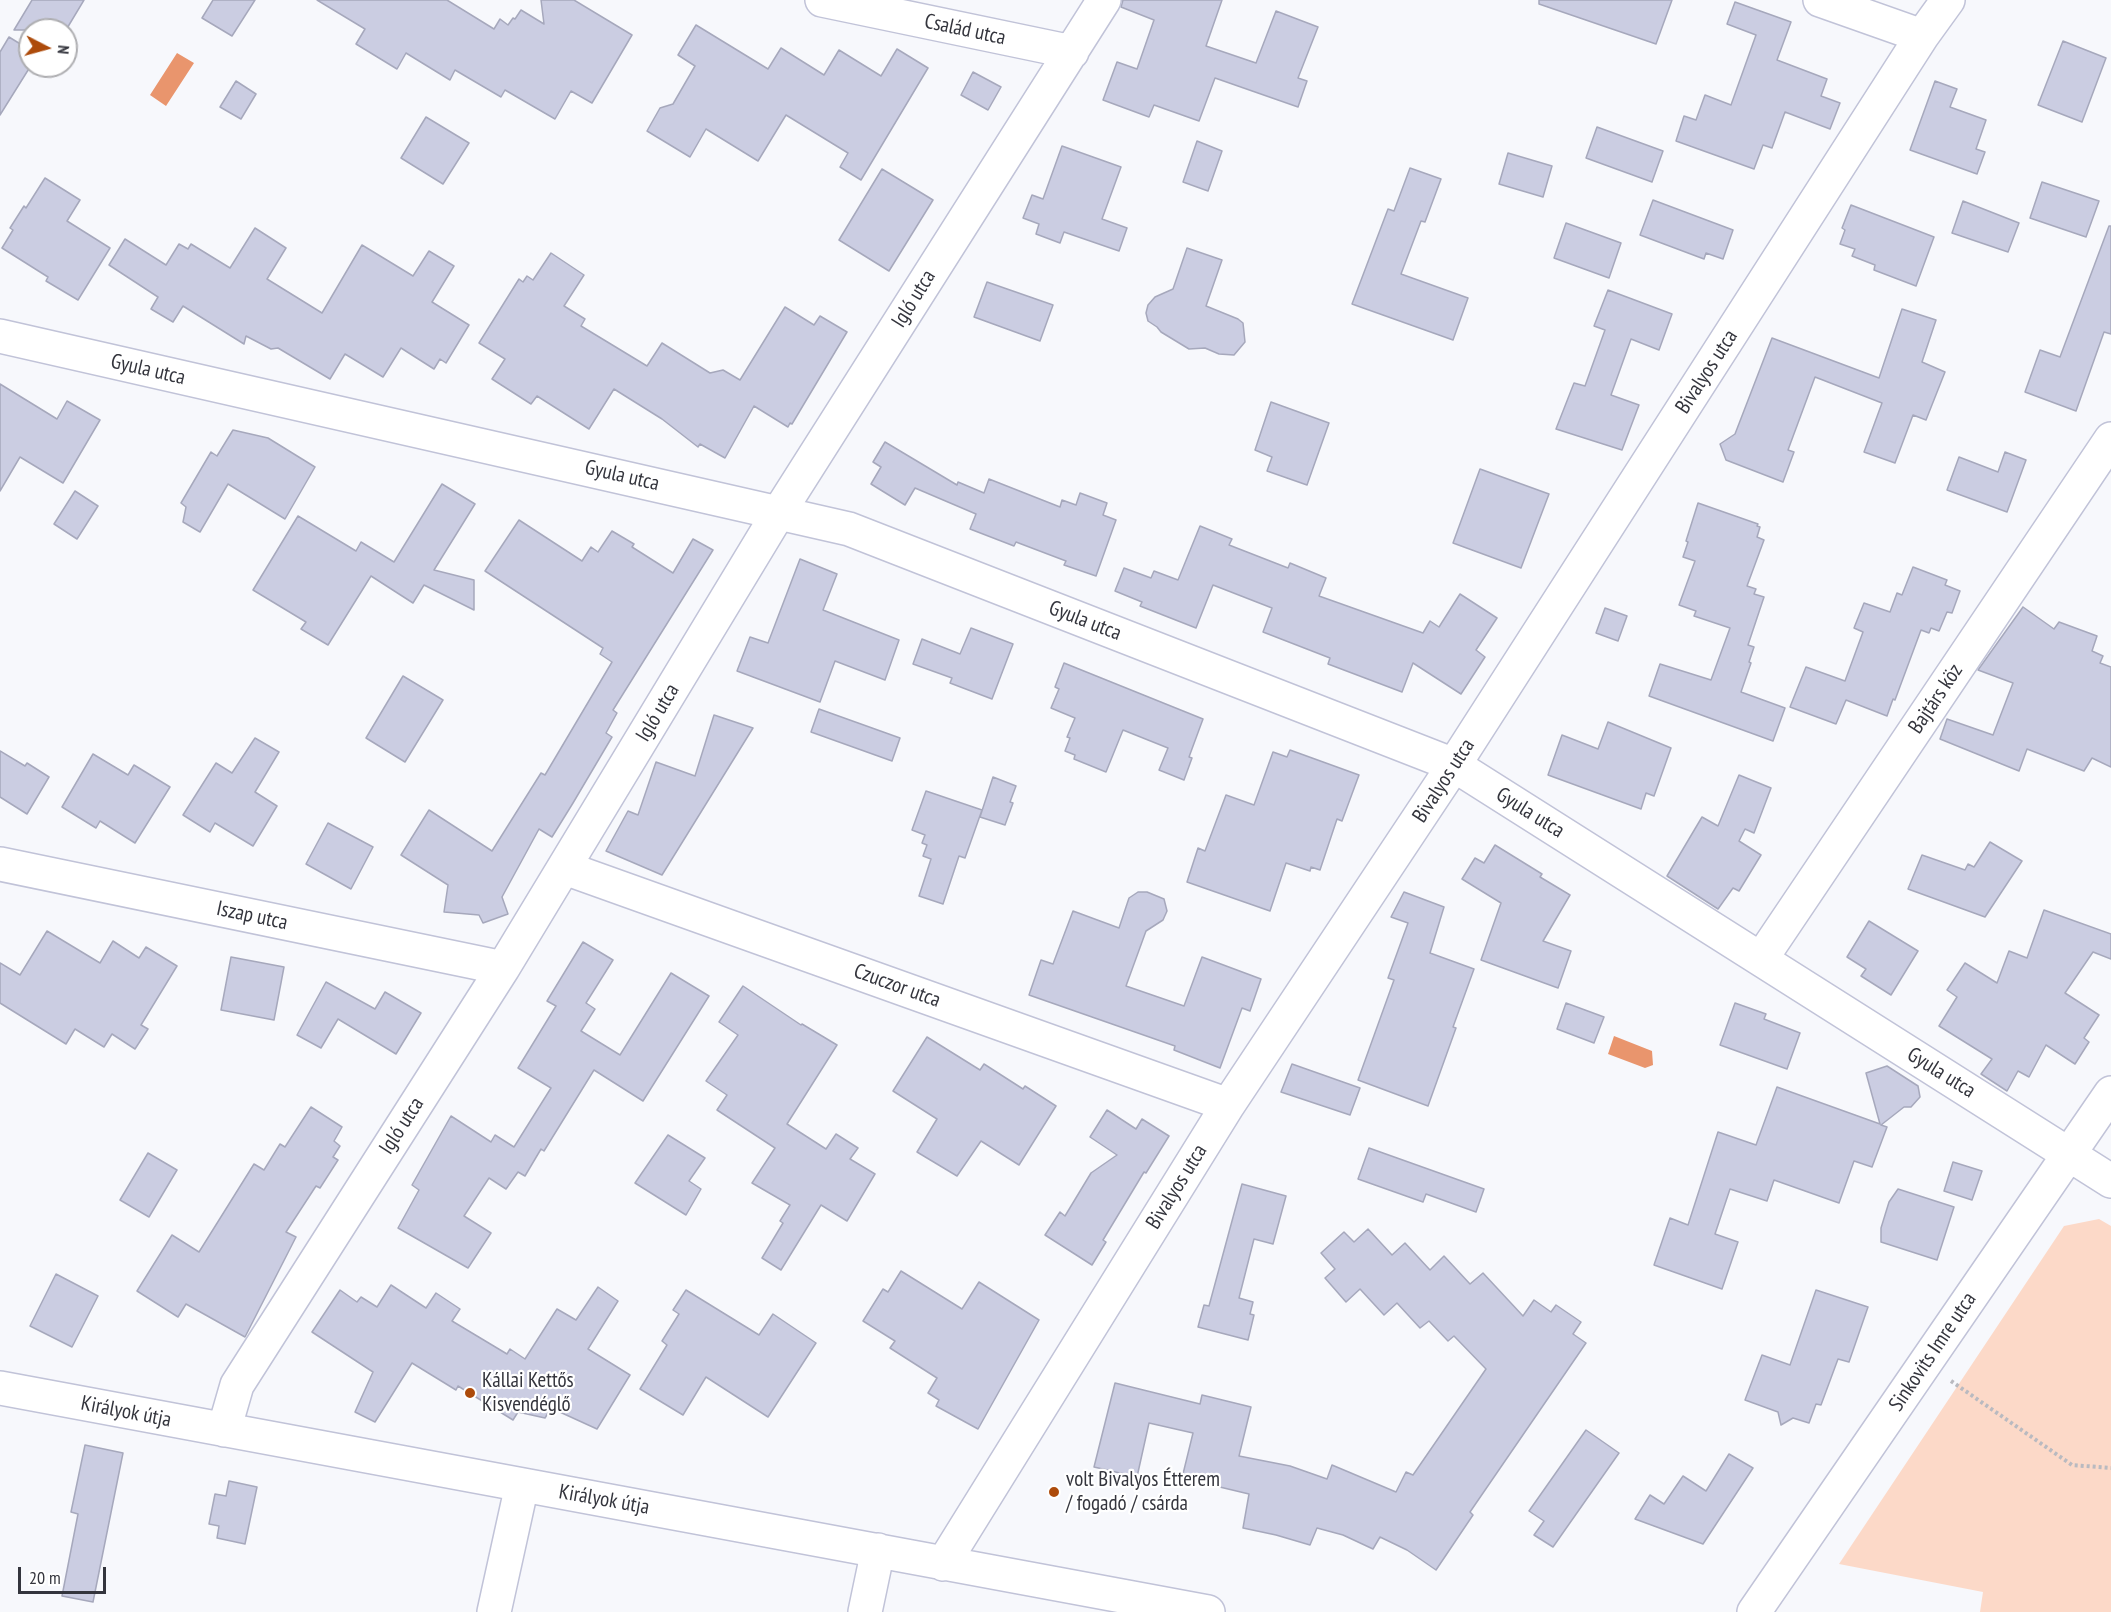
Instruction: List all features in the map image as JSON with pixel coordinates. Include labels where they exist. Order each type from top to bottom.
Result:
[{"type":"street","name":"Család utca","points":[[822,0],[1072,52]]},
{"type":"street","name":"Igló utca","points":[[224,1430],[237,1384],[503,968],[779,512],[1104,0]]},
{"type":"street","points":[[1820,0],[1922,36]]},
{"type":"street","name":"Bivalyos utca","points":[[943,1564],[1228,1106],[1454,765],[1922,36],[1948,0]]},
{"type":"street","name":"Gyula utca","points":[[0,336],[849,529],[1454,765],[2111,1181]]},
{"type":"street","name":"Bajtárs köz","points":[[1761,959],[2111,439]]},
{"type":"street","name":"Iszap utca","points":[[0,864],[503,968]]},
{"type":"street","name":"Czuczor utca","points":[[565,868],[1228,1106]]},
{"type":"street","name":"Sinkovits Imre utca","points":[[1754,1612],[2111,1093]]},
{"type":"street","name":"Királyok útja","points":[[0,1388],[1208,1612]]},
{"type":"street","points":[[494,1612],[522,1485]]},
{"type":"street","points":[[865,1612],[878,1550]]},
{"type":"path","points":[[1925,1363],[2072,1465],[2111,1468]]},
{"type":"shaded area","points":[[177,53],[194,63],[166,106],[150,95]]},
{"type":"shaded area","points":[[1614,1036],[1652,1051],[1653,1065],[1645,1068],[1608,1054]]},
{"type":"shaded area","points":[[2099,1219],[2111,1226],[2111,1612],[1980,1612],[1983,1592],[1839,1564],[2064,1226]]},
{"type":"building","points":[[32,0],[84,0],[73,18],[21,18]]},
{"type":"building","points":[[213,0],[255,0],[232,36],[202,18]]},
{"type":"building","points":[[317,0],[447,0],[494,29],[500,19],[508,25],[521,10],[544,24],[541,0],[574,0],[632,35],[592,103],[571,91],[555,119],[505,90],[501,97],[455,70],[450,80],[406,53],[397,69],[356,44],[365,29]]},
{"type":"building","points":[[1123,0],[1222,0],[1206,46],[1256,63],[1276,11],[1318,27],[1298,78],[1307,81],[1298,107],[1215,78],[1199,121],[1154,105],[1149,117],[1103,100],[1117,62],[1137,69],[1154,20],[1121,7]]},
{"type":"building","points":[[1539,0],[1672,0],[1656,44],[1539,4]]},
{"type":"building","points":[[1735,2],[1791,22],[1777,60],[1827,79],[1821,96],[1840,103],[1830,129],[1785,112],[1772,148],[1763,145],[1754,169],[1676,141],[1684,116],[1696,120],[1705,95],[1731,105],[1756,35],[1727,24]]},
{"type":"building","points":[[696,25],[768,69],[781,48],[824,75],[839,50],[881,76],[897,49],[928,68],[861,180],[840,167],[848,153],[786,115],[758,161],[706,129],[690,157],[647,131],[660,108],[673,104],[695,66],[678,55]]},
{"type":"building","points":[[9,37],[18,43],[18,78],[23,78],[0,115],[0,52]]},
{"type":"building","points":[[2063,41],[2106,58],[2082,122],[2038,105]]},
{"type":"building","points":[[973,72],[1001,87],[988,110],[961,95]]},
{"type":"building","points":[[236,81],[256,94],[241,119],[220,107]]},
{"type":"building","points":[[1935,81],[1957,89],[1950,107],[1986,120],[1976,149],[1985,152],[1977,174],[1910,150]]},
{"type":"building","points":[[426,117],[469,143],[443,184],[401,158]]},
{"type":"building","points":[[1597,127],[1663,151],[1652,182],[1586,158]]},
{"type":"building","points":[[1197,141],[1222,151],[1208,191],[1183,182]]},
{"type":"building","points":[[1062,146],[1121,167],[1102,219],[1127,228],[1119,251],[1064,232],[1060,243],[1036,234],[1039,224],[1023,218],[1032,195],[1043,199]]},
{"type":"building","points":[[1508,153],[1552,166],[1543,197],[1499,184]]},
{"type":"building","points":[[1410,168],[1441,179],[1425,222],[1421,221],[1401,274],[1468,298],[1453,340],[1352,304],[1388,209],[1394,211]]},
{"type":"building","points":[[882,169],[933,200],[889,271],[839,240]]},
{"type":"building","points":[[45,178],[80,200],[67,221],[110,248],[78,300],[46,281],[48,277],[2,248],[13,230],[10,228]]},
{"type":"building","points":[[2042,182],[2099,201],[2086,237],[2030,218]]},
{"type":"building","points":[[1653,200],[1733,230],[1723,259],[1706,253],[1704,259],[1640,235]]},
{"type":"building","points":[[1963,201],[2019,223],[2008,252],[1952,233]]},
{"type":"building","points":[[1851,205],[1934,237],[1916,286],[1874,270],[1875,265],[1852,256],[1855,249],[1840,244],[1845,230],[1842,228]]},
{"type":"building","points":[[1566,223],[1621,243],[1609,278],[1554,258]]},
{"type":"building","points":[[2109,226],[2111,226],[2111,334],[2104,332],[2076,411],[2025,392],[2040,350],[2060,357]]},
{"type":"building","points":[[255,228],[286,248],[267,279],[322,313],[362,245],[413,276],[429,251],[454,266],[432,302],[469,325],[446,363],[440,359],[434,369],[401,348],[383,377],[345,354],[330,379],[278,348],[271,349],[246,336],[244,344],[183,306],[173,322],[151,309],[158,297],[109,265],[125,239],[166,265],[179,244],[188,249],[191,244],[230,268]]},
{"type":"building","points":[[1187,248],[1222,260],[1206,306],[1243,323],[1245,342],[1234,355],[1219,354],[1205,348],[1189,349],[1148,321],[1146,313],[1148,305],[1155,297],[1173,289]]},
{"type":"building","points":[[551,253],[584,275],[564,306],[585,319],[581,326],[647,366],[662,343],[710,373],[723,370],[740,380],[785,307],[814,325],[820,316],[847,332],[792,424],[790,423],[788,427],[754,406],[725,458],[700,444],[698,447],[662,419],[614,389],[589,429],[537,396],[531,404],[492,379],[505,359],[479,343],[519,279],[523,282],[527,276],[533,280]]},
{"type":"building","points":[[987,282],[1053,305],[1040,341],[974,317]]},
{"type":"building","points":[[1608,290],[1672,314],[1659,350],[1631,339],[1611,395],[1639,405],[1622,450],[1556,429],[1574,383],[1585,386],[1605,330],[1594,326]]},
{"type":"building","points":[[1902,309],[1936,320],[1922,362],[1945,372],[1926,420],[1913,415],[1895,463],[1864,452],[1882,403],[1815,377],[1788,450],[1794,452],[1783,482],[1726,460],[1720,444],[1735,434],[1772,338],[1879,378]]},
{"type":"building","points":[[0,384],[57,419],[67,401],[100,420],[63,483],[20,457],[0,491]]},
{"type":"building","points":[[1271,402],[1329,423],[1307,485],[1267,471],[1272,457],[1255,450]]},
{"type":"building","points":[[233,430],[268,438],[315,467],[285,519],[228,484],[200,532],[183,522],[186,507],[181,503],[211,452],[217,456]]},
{"type":"building","points":[[885,442],[957,485],[958,482],[984,493],[989,479],[1060,507],[1062,500],[1076,505],[1080,493],[1107,503],[1103,515],[1116,520],[1096,576],[1064,565],[1066,561],[1016,542],[1014,546],[970,529],[976,514],[915,488],[905,505],[871,484],[881,467],[873,462]]},
{"type":"building","points":[[2005,452],[2026,460],[2007,512],[1947,490],[1959,457],[1998,472]]},
{"type":"building","points":[[1480,469],[1549,494],[1521,568],[1453,543]]},
{"type":"building","points":[[442,484],[475,504],[434,570],[474,580],[474,610],[424,585],[413,603],[371,576],[328,645],[301,629],[306,622],[253,590],[298,516],[356,551],[361,542],[394,562]]},
{"type":"building","points":[[75,491],[98,506],[77,539],[54,524]]},
{"type":"building","points":[[1698,503],[1758,524],[1757,526],[1760,527],[1757,537],[1764,540],[1747,586],[1756,589],[1754,594],[1764,597],[1748,645],[1754,647],[1741,692],[1785,708],[1773,741],[1649,696],[1660,664],[1711,680],[1730,628],[1694,616],[1696,611],[1679,605],[1695,561],[1683,557]]},
{"type":"building","points":[[519,520],[582,561],[591,547],[598,552],[612,531],[634,544],[632,547],[673,573],[693,539],[713,550],[613,710],[617,713],[606,733],[612,737],[552,837],[539,829],[502,897],[508,914],[483,923],[479,915],[444,912],[448,885],[401,855],[429,810],[492,851],[541,773],[545,775],[612,662],[600,654],[603,648],[485,571]]},
{"type":"building","points":[[1200,526],[1232,539],[1229,545],[1288,568],[1290,563],[1326,578],[1319,596],[1423,633],[1430,621],[1439,627],[1460,594],[1497,618],[1476,650],[1485,657],[1461,694],[1413,663],[1402,692],[1328,664],[1330,658],[1263,632],[1272,608],[1213,585],[1196,628],[1140,606],[1142,602],[1115,591],[1124,568],[1151,578],[1154,571],[1178,580]]},
{"type":"building","points":[[800,559],[837,574],[823,610],[899,640],[885,680],[835,661],[820,702],[737,671],[750,637],[768,643]]},
{"type":"building","points":[[1913,567],[1947,580],[1945,585],[1960,591],[1952,613],[1947,612],[1939,631],[1931,628],[1929,633],[1921,630],[1887,716],[1846,700],[1836,724],[1790,707],[1806,667],[1845,681],[1863,632],[1854,628],[1864,603],[1890,612],[1897,593],[1902,595]]},
{"type":"building","points":[[2023,607],[2054,629],[2059,622],[2097,636],[2092,651],[2103,656],[2100,663],[2111,667],[2111,767],[2092,758],[2084,771],[2027,749],[2019,771],[1940,739],[1947,719],[1993,735],[2013,683],[1978,670]]},
{"type":"building","points":[[1605,608],[1627,616],[1618,641],[1596,633]]},
{"type":"building","points":[[971,628],[1013,644],[992,699],[950,683],[952,678],[913,664],[922,639],[960,654]]},
{"type":"building","points":[[1064,663],[1203,719],[1189,757],[1192,758],[1184,780],[1159,770],[1168,748],[1123,730],[1106,772],[1074,759],[1075,755],[1065,751],[1070,738],[1067,737],[1075,718],[1051,708],[1059,689],[1055,687]]},
{"type":"building","points":[[403,676],[443,700],[405,762],[366,738]]},
{"type":"building","points":[[819,709],[900,738],[892,761],[811,732]]},
{"type":"building","points":[[714,715],[753,728],[662,875],[606,851],[628,811],[638,815],[656,762],[695,776]]},
{"type":"building","points":[[1608,722],[1671,748],[1654,796],[1646,793],[1641,809],[1548,775],[1562,735],[1598,749]]},
{"type":"building","points":[[255,738],[279,752],[255,792],[277,806],[253,846],[215,823],[210,832],[183,815],[216,763],[232,773]]},
{"type":"building","points":[[1290,750],[1359,775],[1342,821],[1337,819],[1320,870],[1311,867],[1310,871],[1286,863],[1270,911],[1187,882],[1198,848],[1205,851],[1226,795],[1254,805],[1273,752],[1287,757]]},
{"type":"building","points":[[0,751],[25,766],[27,763],[49,777],[27,814],[0,797]]},
{"type":"building","points":[[93,754],[128,775],[134,765],[170,787],[135,843],[100,821],[96,828],[62,807]]},
{"type":"building","points":[[1739,775],[1771,788],[1754,833],[1745,829],[1739,841],[1761,855],[1739,891],[1733,888],[1718,909],[1667,876],[1702,817],[1718,826]]},
{"type":"building","points":[[993,777],[1016,786],[1005,825],[980,817]]},
{"type":"building","points":[[926,791],[982,810],[965,858],[959,856],[943,904],[919,896],[931,859],[923,856],[927,845],[922,843],[925,835],[912,830]]},
{"type":"building","points":[[328,823],[373,847],[351,889],[306,864]]},
{"type":"building","points":[[1990,842],[2022,861],[1985,917],[1908,889],[1922,855],[1965,870],[1968,864],[1974,867]]},
{"type":"building","points":[[1495,845],[1542,874],[1540,877],[1570,895],[1543,941],[1571,951],[1558,988],[1481,960],[1501,903],[1462,879],[1475,858],[1484,863]]},
{"type":"building","points":[[1138,892],[1147,892],[1164,899],[1167,911],[1163,920],[1146,931],[1126,986],[1184,1006],[1202,957],[1261,979],[1250,1011],[1242,1008],[1220,1068],[1174,1050],[1175,1046],[1029,995],[1041,960],[1053,964],[1073,911],[1119,928],[1129,898]]},
{"type":"building","points":[[1404,892],[1444,907],[1430,953],[1474,969],[1428,1106],[1358,1080],[1394,980],[1388,978],[1408,923],[1391,917]]},
{"type":"building","points":[[2044,910],[2111,934],[2111,959],[2093,952],[2065,993],[2099,1015],[2084,1038],[2089,1042],[2075,1064],[2046,1045],[2029,1077],[2018,1071],[2007,1091],[1981,1074],[1992,1059],[1939,1026],[1957,997],[1947,990],[1965,963],[1997,983],[2009,951],[2027,958]]},
{"type":"building","points":[[1869,921],[1918,951],[1891,995],[1861,976],[1866,969],[1847,957]]},
{"type":"building","points":[[47,931],[100,963],[113,941],[139,958],[146,947],[177,966],[141,1025],[148,1029],[135,1049],[112,1034],[104,1047],[75,1029],[66,1044],[0,1003],[0,963],[20,975]]},
{"type":"building","points":[[583,942],[613,960],[586,1003],[595,1009],[581,1031],[620,1055],[671,973],[709,996],[643,1101],[594,1070],[544,1151],[541,1149],[525,1176],[518,1172],[506,1189],[489,1178],[464,1216],[491,1233],[468,1268],[398,1228],[419,1190],[412,1185],[451,1116],[491,1142],[495,1135],[514,1147],[551,1088],[518,1068],[556,1006],[547,1001]]},
{"type":"building","points":[[231,957],[284,967],[274,1020],[221,1010]]},
{"type":"building","points":[[326,982],[375,1009],[385,992],[421,1013],[396,1054],[338,1019],[321,1048],[297,1035]]},
{"type":"building","points":[[743,986],[801,1025],[837,1045],[787,1124],[826,1149],[836,1134],[858,1148],[850,1159],[875,1174],[847,1221],[821,1205],[781,1270],[762,1258],[783,1223],[780,1221],[790,1205],[752,1183],[775,1148],[717,1110],[727,1095],[706,1081],[738,1035],[719,1022]]},
{"type":"building","points":[[1566,1003],[1604,1017],[1594,1043],[1557,1029]]},
{"type":"building","points":[[1735,1003],[1766,1014],[1764,1019],[1800,1033],[1787,1069],[1720,1045]]},
{"type":"building","points":[[927,1037],[980,1070],[984,1064],[1023,1089],[1025,1086],[1056,1106],[1019,1165],[981,1141],[957,1176],[917,1152],[937,1119],[893,1091]]},
{"type":"building","points":[[1292,1064],[1360,1088],[1350,1115],[1281,1092]]},
{"type":"building","points":[[1887,1066],[1918,1086],[1920,1097],[1911,1107],[1904,1107],[1881,1125],[1887,1127],[1872,1167],[1854,1161],[1839,1203],[1774,1180],[1767,1201],[1730,1189],[1715,1234],[1738,1242],[1722,1289],[1654,1265],[1670,1218],[1688,1225],[1718,1132],[1756,1145],[1777,1087],[1880,1124],[1866,1073]]},
{"type":"building","points":[[311,1107],[342,1127],[334,1141],[340,1146],[333,1157],[338,1160],[320,1188],[316,1186],[286,1232],[296,1237],[245,1337],[186,1304],[178,1317],[137,1291],[172,1235],[199,1252],[254,1164],[264,1170],[280,1144],[285,1147]]},
{"type":"building","points":[[1107,1110],[1136,1129],[1142,1119],[1169,1136],[1146,1173],[1144,1172],[1103,1240],[1106,1242],[1092,1265],[1045,1235],[1060,1212],[1065,1216],[1091,1173],[1117,1155],[1090,1137]]},
{"type":"building","points":[[668,1135],[705,1158],[689,1181],[701,1189],[686,1215],[635,1183]]},
{"type":"building","points":[[1369,1148],[1484,1189],[1476,1212],[1426,1194],[1423,1202],[1358,1179]]},
{"type":"building","points":[[148,1153],[177,1170],[149,1217],[120,1200]]},
{"type":"building","points":[[1953,1162],[1982,1171],[1972,1200],[1944,1191]]},
{"type":"building","points":[[1242,1184],[1286,1196],[1273,1244],[1254,1239],[1239,1298],[1253,1302],[1250,1314],[1254,1315],[1248,1340],[1198,1327],[1204,1305],[1209,1306]]},
{"type":"building","points":[[1898,1189],[1954,1207],[1937,1260],[1881,1242],[1881,1228],[1889,1202]]},
{"type":"building","points":[[1368,1229],[1392,1255],[1405,1243],[1430,1270],[1444,1256],[1470,1284],[1483,1273],[1523,1316],[1534,1300],[1551,1312],[1556,1305],[1581,1322],[1573,1334],[1586,1343],[1470,1512],[1473,1515],[1436,1570],[1407,1550],[1380,1537],[1373,1549],[1343,1535],[1317,1528],[1310,1545],[1243,1528],[1249,1494],[1182,1478],[1193,1433],[1149,1423],[1137,1477],[1094,1467],[1115,1383],[1200,1404],[1202,1395],[1251,1407],[1239,1456],[1290,1466],[1327,1479],[1332,1465],[1396,1492],[1406,1472],[1413,1475],[1486,1369],[1454,1336],[1448,1341],[1429,1321],[1420,1328],[1397,1303],[1384,1315],[1360,1289],[1346,1302],[1325,1278],[1335,1269],[1321,1253],[1344,1232],[1354,1242]]},
{"type":"building","points":[[901,1271],[962,1309],[979,1282],[1039,1320],[978,1429],[936,1406],[939,1400],[928,1393],[937,1378],[890,1348],[895,1341],[863,1321],[883,1289],[888,1292]]},
{"type":"building","points":[[56,1274],[98,1296],[72,1347],[30,1326]]},
{"type":"building","points":[[391,1285],[426,1308],[436,1293],[460,1309],[452,1321],[507,1354],[510,1349],[525,1359],[557,1309],[576,1320],[598,1287],[618,1301],[588,1349],[630,1375],[597,1429],[551,1408],[545,1418],[518,1412],[513,1420],[458,1386],[456,1390],[412,1363],[375,1422],[355,1412],[373,1372],[312,1332],[340,1290],[357,1302],[361,1297],[377,1307]]},
{"type":"building","points":[[686,1290],[759,1335],[773,1314],[816,1343],[768,1417],[706,1377],[683,1415],[640,1389],[667,1345],[662,1341],[679,1314],[673,1310]]},
{"type":"building","points":[[1816,1290],[1868,1307],[1849,1362],[1838,1359],[1821,1405],[1816,1404],[1809,1423],[1793,1418],[1781,1425],[1778,1412],[1745,1400],[1762,1355],[1790,1365]]},
{"type":"building","points":[[1586,1430],[1619,1453],[1553,1547],[1534,1535],[1544,1521],[1529,1511]]},
{"type":"building","points":[[85,1445],[123,1453],[93,1602],[62,1596],[78,1514],[71,1512]]},
{"type":"building","points":[[1729,1454],[1753,1468],[1703,1544],[1635,1519],[1650,1495],[1664,1504],[1683,1476],[1706,1491]]},
{"type":"building","points":[[229,1481],[257,1487],[245,1544],[217,1538],[219,1526],[209,1524],[215,1494],[226,1496]]},
{"type":"place","name":"Kállai Kettős Kisvendéglő","points":[[470,1393]]},
{"type":"place","name":"volt Bivalyos Étterem / fogadó / csárda","points":[[1054,1492]]}]
